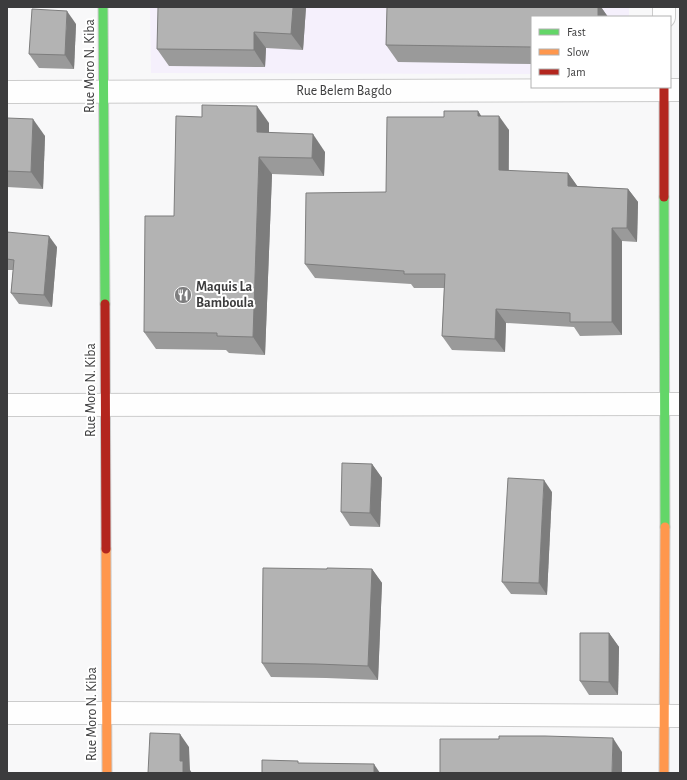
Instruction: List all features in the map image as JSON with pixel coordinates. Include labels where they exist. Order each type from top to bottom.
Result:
[{"type":"street","name":"Rue Moro N. Kiba","points":[[103,7],[107,773]]},
{"type":"street","name":"Rue Belem Bagdo","points":[[7,92],[669,89]]},
{"type":"street","points":[[664,773],[672,716],[672,404],[669,89]]},
{"type":"street","points":[[7,405],[672,404]]},
{"type":"street","points":[[7,713],[672,716]]},
{"type":"shaded area","points":[[150,7],[629,7],[629,16],[531,16],[531,74],[151,73]]},
{"type":"building","points":[[158,7],[293,7],[291,34],[254,32],[254,50],[157,49]]},
{"type":"building","points":[[387,7],[598,7],[598,16],[531,16],[531,47],[386,45]]},
{"type":"building","points":[[32,9],[67,11],[65,55],[29,54]]},
{"type":"building","points":[[202,105],[257,106],[257,132],[313,134],[312,158],[259,157],[253,337],[217,336],[217,333],[144,332],[145,216],[174,216],[176,116],[202,117]]},
{"type":"building","points":[[444,111],[478,111],[478,116],[499,116],[499,170],[568,173],[568,186],[628,189],[627,228],[612,228],[612,322],[570,322],[570,313],[496,309],[495,339],[442,336],[445,274],[404,274],[404,271],[305,264],[306,193],[386,192],[387,117],[444,117]]},
{"type":"building","points":[[7,118],[33,119],[31,172],[7,171]]},
{"type":"building","points":[[7,232],[49,236],[44,295],[11,293],[14,260],[7,259]]},
{"type":"building","points":[[342,463],[372,464],[370,513],[341,512]]},
{"type":"building","points":[[508,478],[544,480],[539,583],[502,582]]},
{"type":"building","points":[[263,568],[372,569],[368,666],[262,663]]},
{"type":"building","points":[[580,633],[609,633],[609,682],[580,681]]},
{"type":"building","points":[[150,733],[180,734],[180,761],[183,761],[183,773],[148,773]]},
{"type":"building","points":[[499,736],[613,738],[612,773],[440,773],[440,739],[499,739]]},
{"type":"building","points":[[262,760],[298,761],[298,763],[374,764],[374,773],[262,773]]},
{"type":"traffic: fast","points":[[103,7],[105,304]]},
{"type":"traffic: fast","points":[[664,197],[665,527]]},
{"type":"traffic: slow","points":[[664,773],[665,527]]},
{"type":"traffic: slow","points":[[106,549],[107,773]]},
{"type":"traffic: jam","points":[[664,88],[664,197]]},
{"type":"traffic: jam","points":[[105,304],[106,549]]},
{"type":"place","name":"Maquis La Bamboula","points":[[183,295]]}]
